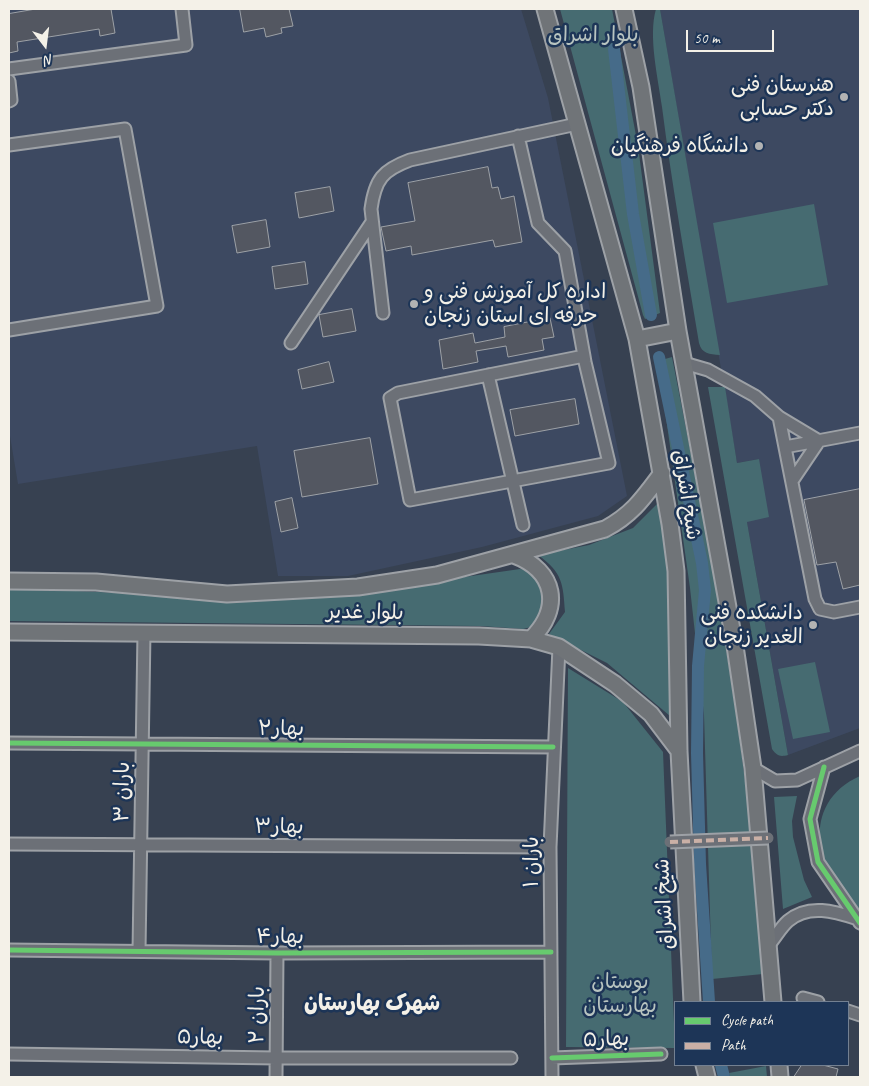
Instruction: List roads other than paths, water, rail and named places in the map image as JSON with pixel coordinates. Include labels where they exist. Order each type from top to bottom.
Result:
[{"type":"main road","name":"شیخ اشراق","points":[[545,9],[637,339],[662,473],[676,571],[679,752],[692,1001]]},
{"type":"main road","name":"شیخ اشراق","points":[[626,10],[641,87],[678,331],[735,646],[753,768],[773,1001]]},
{"type":"main road","points":[[637,339],[678,331]]},
{"type":"main road","name":"بلوار غدیر","points":[[9,581],[96,582],[227,594],[293,592],[358,587],[437,575],[605,529],[624,519],[662,473]]},
{"type":"main road","points":[[514,555],[528,561],[540,571],[548,584],[551,599],[549,614],[542,628],[531,639]]},
{"type":"main road","name":"بلوار غدیر","points":[[9,632],[479,636],[531,639],[559,647],[615,684],[651,714],[679,752]]},
{"type":"street","points":[[9,69],[186,45],[182,9]]},
{"type":"street","points":[[9,81],[12,100],[9,101]]},
{"type":"street","points":[[383,313],[372,222],[372,195],[379,179],[392,166],[410,160],[577,124]]},
{"type":"street","points":[[9,145],[125,129],[157,306],[9,330]]},
{"type":"street","points":[[518,136],[538,224],[565,251],[584,356],[609,463],[410,500],[390,398],[398,393],[584,356]]},
{"type":"street","points":[[291,343],[372,222]]},
{"type":"street","points":[[684,363],[708,370],[748,392],[779,417],[819,441]]},
{"type":"street","points":[[488,375],[524,525]]},
{"type":"street","points":[[779,417],[815,599],[820,609],[834,612],[860,607]]},
{"type":"street","points":[[785,447],[860,432]]},
{"type":"street","points":[[792,481],[819,441]]},
{"type":"street","name":"باران ۳","points":[[139,951],[144,632]]},
{"type":"street","name":"باران ۱","points":[[552,1077],[550,847],[559,647]]},
{"type":"street","name":"بهار۲","points":[[9,743],[553,747]]},
{"type":"street","points":[[753,768],[776,781],[797,780],[859,751]]},
{"type":"street","points":[[824,767],[810,819],[818,862],[859,921]]},
{"type":"street","points":[[670,842],[768,838]]},
{"type":"street","name":"بهار۳","points":[[9,844],[550,847]]},
{"type":"street","points":[[768,946],[789,920],[811,911],[828,910],[859,921]]},
{"type":"street","name":"بهار۴","points":[[9,950],[278,953],[551,952]]},
{"type":"street","name":"باران ۲","points":[[276,1077],[278,953]]},
{"type":"street","points":[[803,998],[814,1001]]},
{"type":"street","name":"بهار۵","points":[[9,1054],[276,1058],[511,1058]]},
{"type":"street","name":"بهار۵","points":[[552,1058],[661,1054]]},
{"type":"waterway","points":[[614,49],[633,214],[651,315]]},
{"type":"waterway","points":[[659,357],[702,563],[705,590],[698,666],[697,753],[700,864],[709,1001]]},
{"type":"waterway","points":[[721,1066],[724,1077]]},
{"type":"place","name":"هنرستان فنی دکتر حسابی","points":[[844,97]]},
{"type":"place","name":"دانشگاه فرهنگیان","points":[[759,146]]},
{"type":"place","name":"اداره کل آموزش فنی و حرفه ای استان زنجان","points":[[414,304]]},
{"type":"place","name":"دانشکده فنی الغدیر زنجان","points":[[813,625]]},
{"type":"district","name":"شهرک بهارستان","points":[[372,1004]]},
{"type":"park label","name":"بلوار اشراق","points":[[593,35]]},
{"type":"park label","name":"بوستان بهارستان","points":[[620,994]]}]
